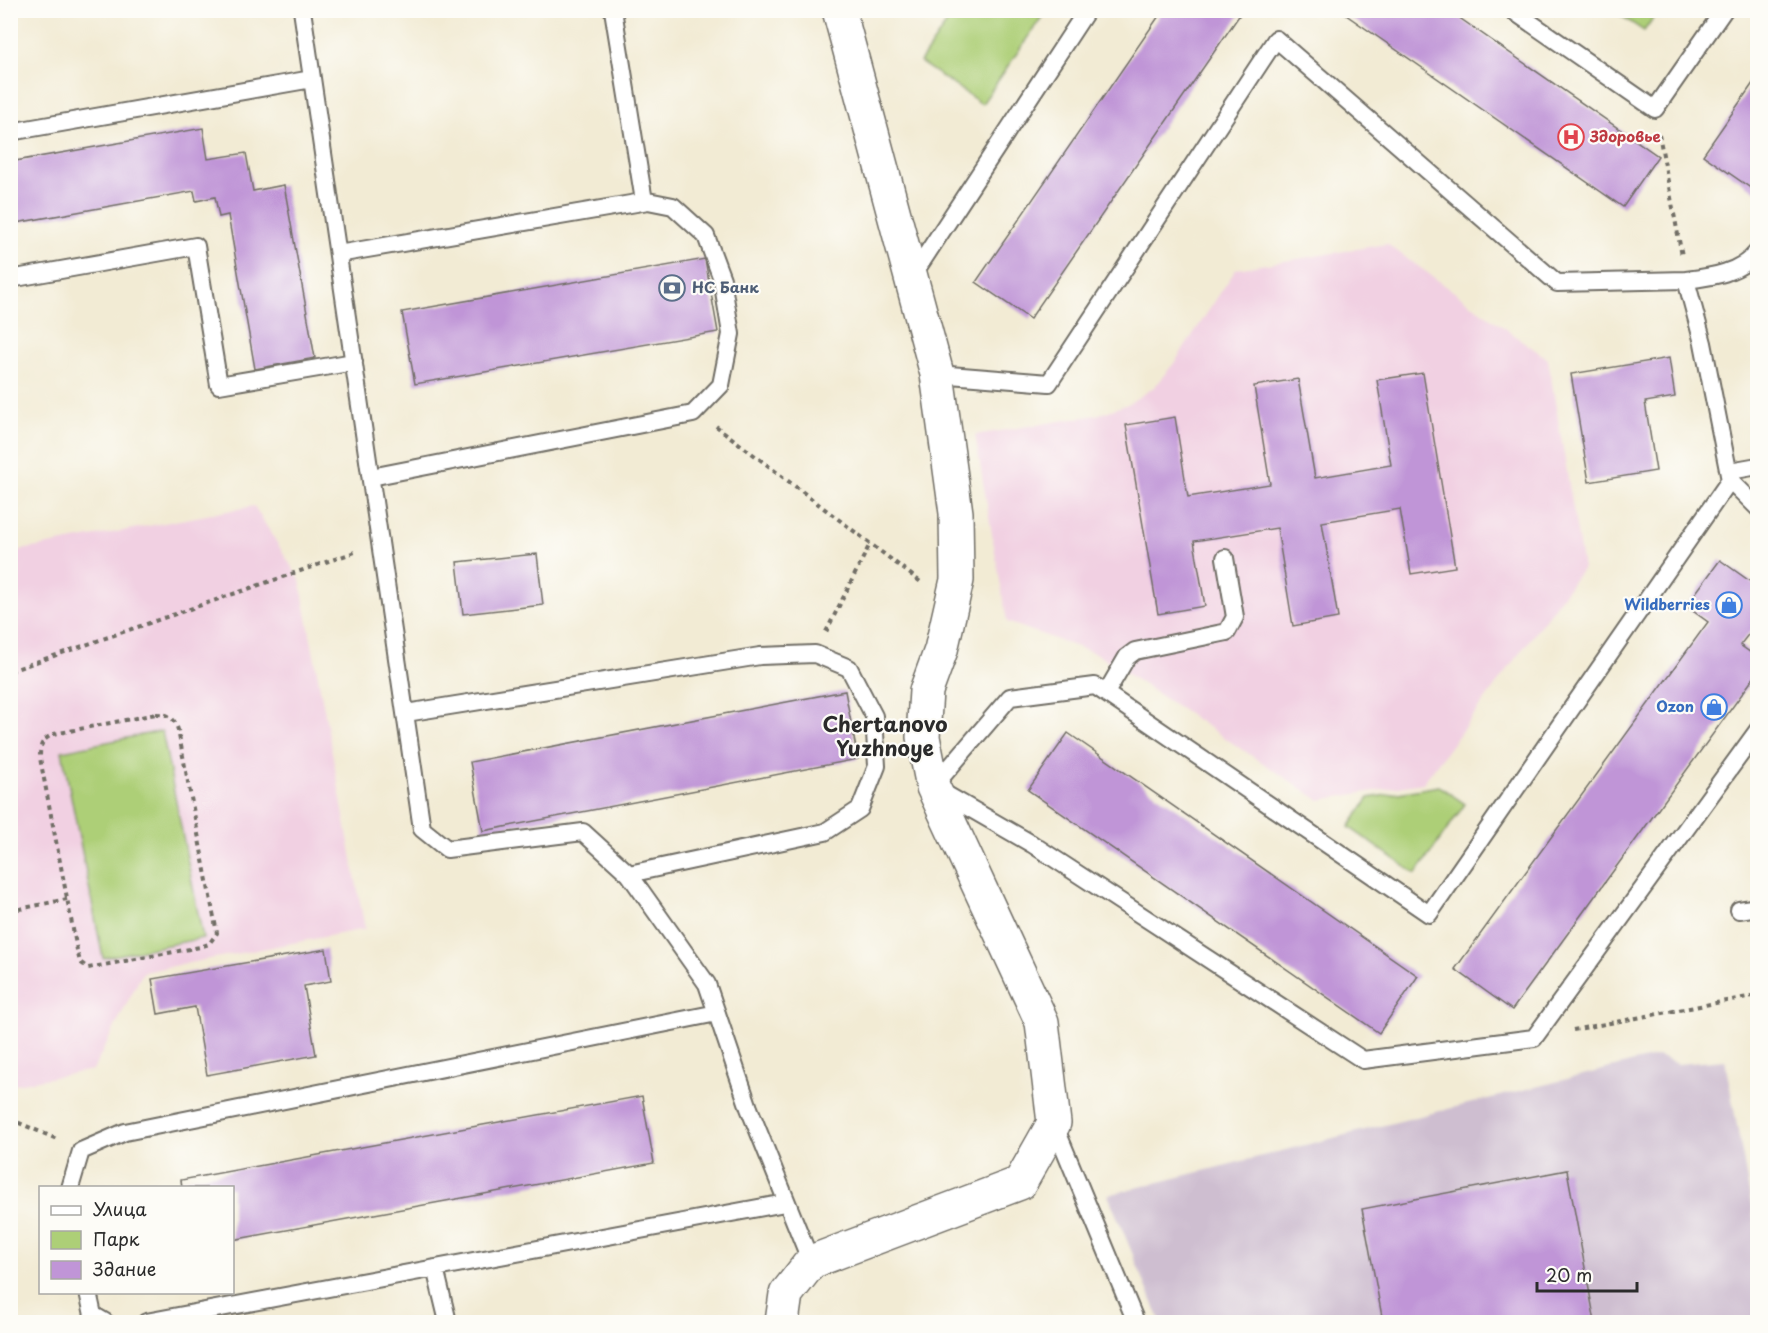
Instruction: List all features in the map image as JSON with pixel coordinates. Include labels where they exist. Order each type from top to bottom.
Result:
[{"type":"street","points":[[783,1323],[786,1294],[811,1262],[1020,1183],[1054,1123],[1042,1022],[933,787],[923,737],[926,690],[941,650],[957,580],[956,513],[937,374],[839,10]]},
{"type":"lane","points":[[302,10],[423,828],[447,849],[583,832],[629,874],[707,984],[749,1108],[785,1203],[811,1262]]},
{"type":"lane","points":[[614,10],[644,201]]},
{"type":"lane","points":[[910,280],[1087,10]]},
{"type":"lane","points":[[1512,10],[1655,109],[1724,10]]},
{"type":"lane","points":[[937,374],[1049,383],[1276,39],[1557,283],[1686,280],[1722,275],[1753,257],[1758,251]]},
{"type":"lane","points":[[10,132],[312,79]]},
{"type":"lane","points":[[338,254],[644,201],[674,206],[706,236],[722,279],[731,334],[721,385],[696,410],[681,416],[371,477]]},
{"type":"lane","points":[[10,279],[196,246],[219,385],[354,362]]},
{"type":"lane","points":[[1686,280],[1703,343],[1730,475],[1758,508]]},
{"type":"lane","points":[[1758,466],[1730,475],[1429,914],[1095,686],[1010,697],[933,787],[1032,844],[1363,1060],[1534,1038],[1758,730]]},
{"type":"lane","points":[[1106,693],[1127,657],[1135,651],[1227,632],[1235,617],[1225,558]]},
{"type":"lane","points":[[406,713],[760,656],[815,654],[849,668],[874,716],[877,766],[861,809],[825,832],[629,874]]},
{"type":"lane","points":[[1739,910],[1758,907]]},
{"type":"lane","points":[[71,1186],[81,1151],[125,1132],[717,1013]]},
{"type":"lane","points":[[1054,1123],[1136,1323]]},
{"type":"lane","points":[[146,1323],[785,1203]]},
{"type":"lane","points":[[435,1268],[448,1323]]},
{"type":"lane","points":[[88,1294],[93,1316],[105,1323]]},
{"type":"lane","points":[[1124,1323],[1126,1298]]},
{"type":"path","points":[[1655,109],[1686,280]]},
{"type":"path","points":[[696,410],[951,606]]},
{"type":"path","points":[[10,671],[381,544]]},
{"type":"path","points":[[815,654],[870,544]]},
{"type":"path","points":[[167,714],[174,719],[178,730],[217,933],[214,940],[201,947],[88,968],[80,962],[66,899],[40,758],[40,744],[45,738],[54,734],[167,714]]},
{"type":"path","points":[[10,911],[66,899]]},
{"type":"path","points":[[1534,1038],[1758,994]]},
{"type":"path","points":[[10,1119],[81,1151]]},
{"type":"shaded area","points":[[1387,244],[1548,359],[1583,568],[1423,783],[1319,800],[1097,654],[1007,622],[975,435],[1097,415],[1128,404],[1154,387],[1175,362],[1236,269]]},
{"type":"shaded area","points":[[254,506],[300,580],[365,929],[143,972],[93,1070],[11,1085],[11,552]]},
{"type":"shaded area","points":[[1658,1056],[1678,1064],[1725,1060],[1757,1236],[1757,1322],[1161,1322],[1108,1195]]},
{"type":"green space","points":[[955,11],[1046,11],[982,104],[920,62]]},
{"type":"green space","points":[[1614,11],[1658,11],[1644,31]]},
{"type":"green space","points":[[162,731],[203,938],[103,958],[62,751]]},
{"type":"green space","points":[[1439,786],[1465,804],[1416,874],[1349,827],[1369,798]]},
{"type":"building","points":[[1163,10],[1243,10],[1030,319],[976,282]]},
{"type":"building","points":[[1339,10],[1448,10],[1658,156],[1623,207]]},
{"type":"building","points":[[1758,76],[1758,193],[1703,155]]},
{"type":"building","points":[[203,128],[208,159],[246,153],[253,191],[284,185],[315,358],[255,369],[228,215],[219,217],[215,197],[196,201],[194,191],[10,224],[10,162]]},
{"type":"building","points":[[705,259],[718,332],[415,384],[402,312]]},
{"type":"building","points":[[1669,358],[1675,397],[1645,402],[1656,471],[1589,482],[1571,374]]},
{"type":"building","points":[[1423,373],[1455,567],[1411,574],[1400,509],[1322,522],[1338,618],[1293,626],[1277,528],[1194,541],[1205,606],[1158,614],[1126,425],[1175,417],[1188,497],[1270,484],[1254,386],[1298,379],[1315,478],[1391,465],[1377,380]]},
{"type":"building","points":[[537,554],[543,605],[463,614],[457,562]]},
{"type":"building","points":[[1720,560],[1758,587],[1758,622],[1740,645],[1758,658],[1758,672],[1512,1010],[1455,969],[1708,622],[1686,606]]},
{"type":"building","points":[[845,691],[858,759],[483,831],[470,762]]},
{"type":"building","points":[[1068,733],[1418,976],[1379,1033],[1028,790]]},
{"type":"building","points":[[326,949],[331,981],[304,986],[316,1055],[207,1075],[195,1007],[158,1014],[152,979]]},
{"type":"building","points":[[642,1096],[654,1163],[234,1240],[234,1186],[182,1186],[181,1180]]},
{"type":"building","points":[[1567,1170],[1595,1322],[1383,1322],[1362,1209]]},
{"type":"place","name":"Здоровье","points":[[1571,137]]},
{"type":"place","name":"НС Банк","points":[[672,288]]},
{"type":"place","name":"Wildberries","points":[[1729,605]]},
{"type":"place","name":"Ozon","points":[[1714,707]]},
{"type":"district","name":"Chertanovo Yuzhnoye","points":[[885,737]]}]
